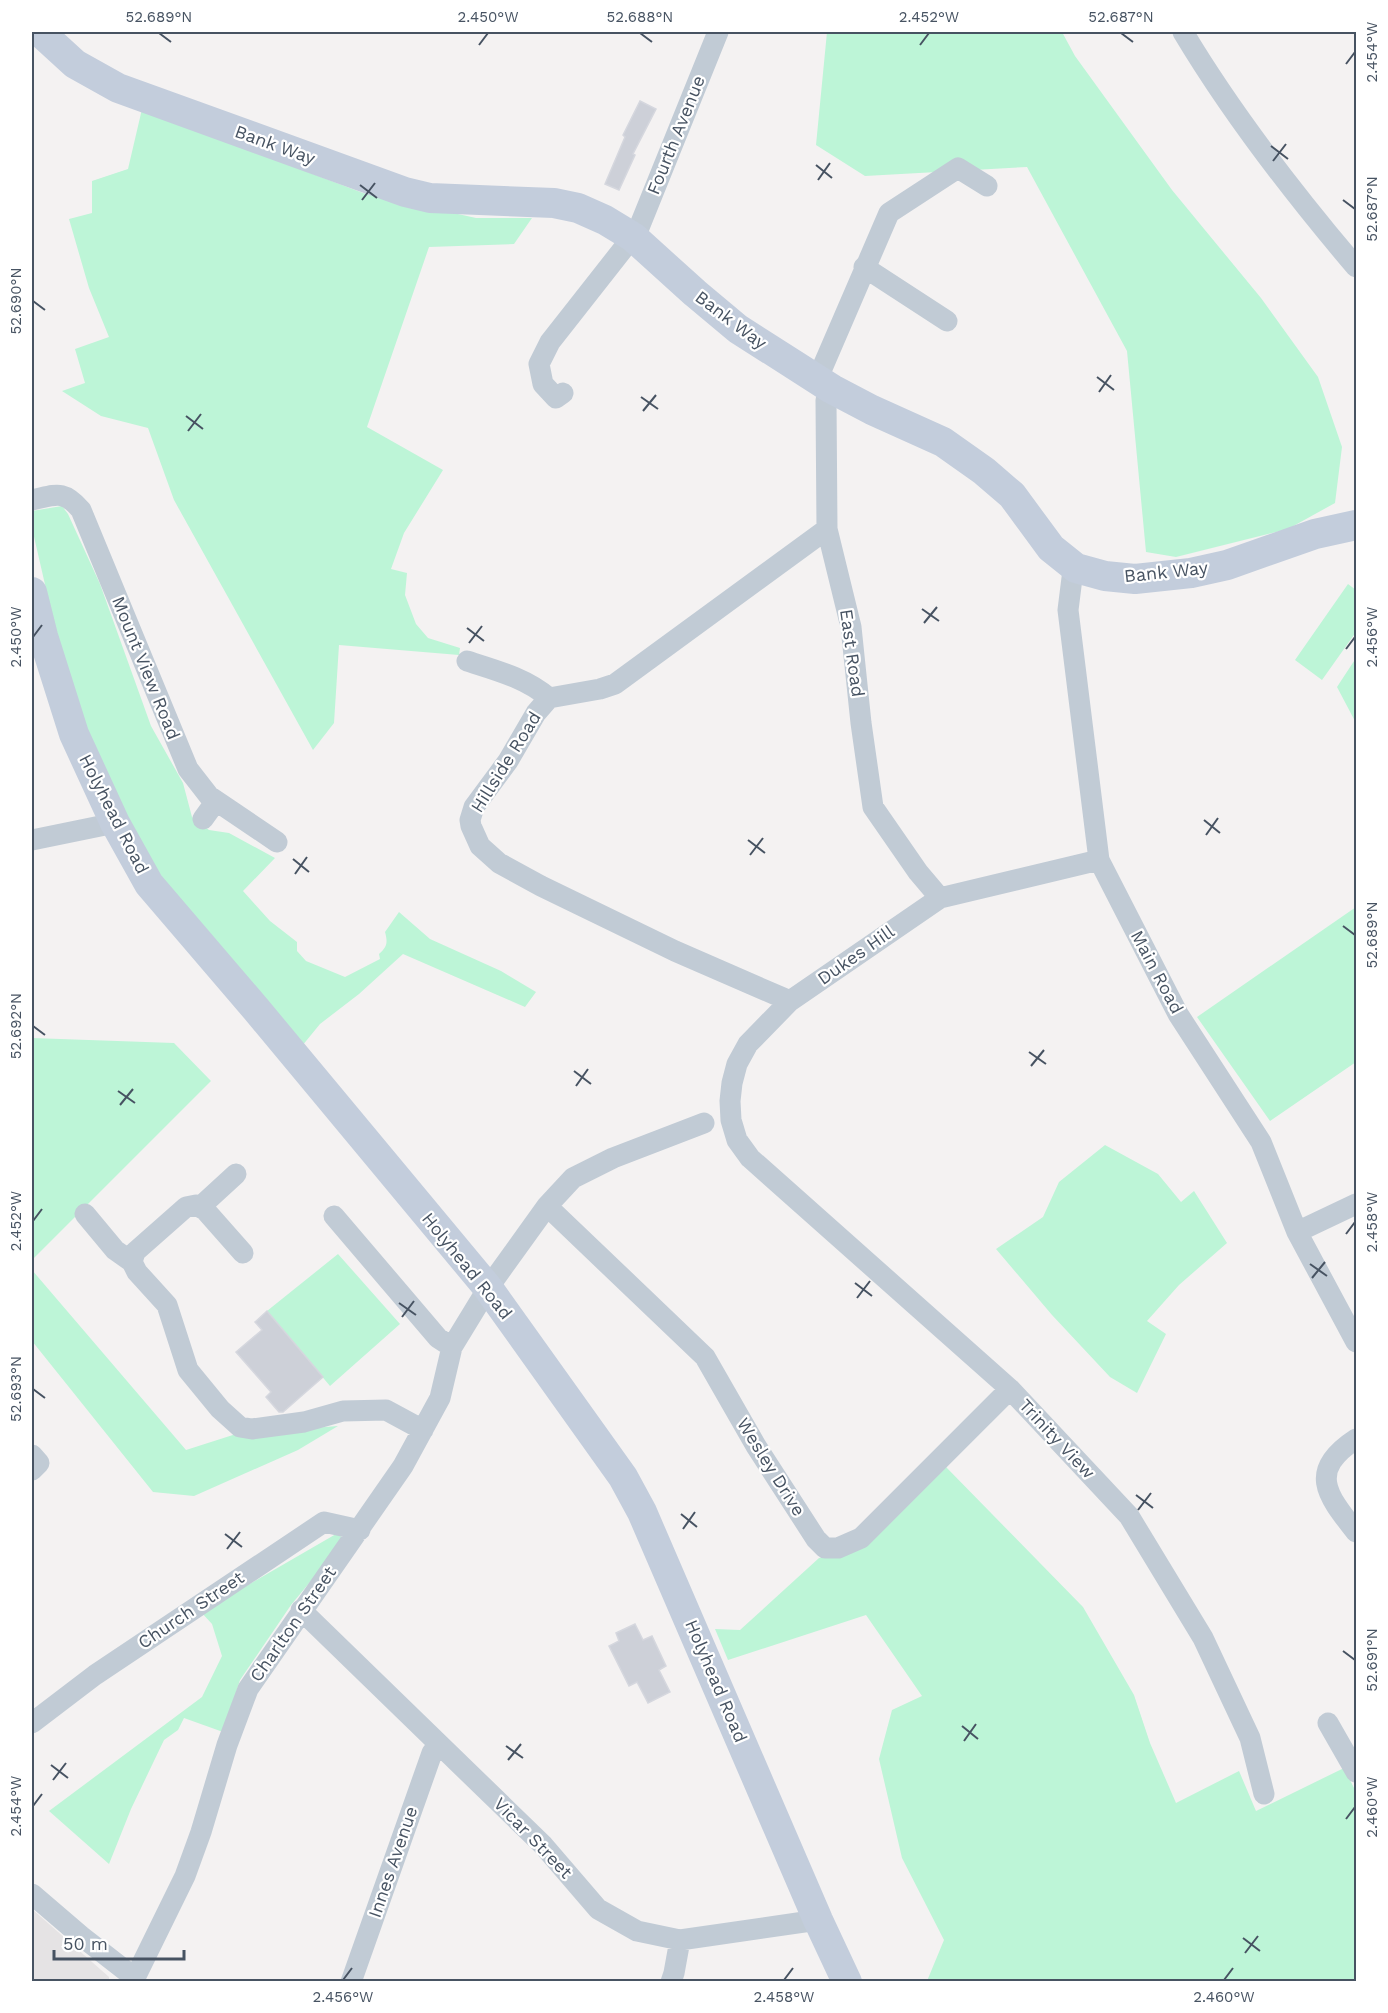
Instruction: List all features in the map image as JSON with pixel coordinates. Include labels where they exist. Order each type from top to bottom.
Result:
[{"type":"street","points":[[1183,32],[1207,73],[1278,169],[1356,267]]},
{"type":"street","name":"Bank Way","points":[[44,33],[75,64],[118,88],[405,192],[429,198],[555,203],[578,208],[633,237],[694,293],[738,329],[824,384],[872,410],[943,442],[984,471],[1012,495],[1051,548],[1076,568],[1105,576],[1135,579],[1191,573],[1227,565],[1315,534],[1356,525]]},
{"type":"street","name":"Fourth Avenue","points":[[562,393],[556,398],[543,384],[538,364],[550,342],[633,237],[710,34]]},
{"type":"street","name":"East Road","points":[[940,898],[918,872],[873,807],[851,627],[827,529],[824,384],[864,267],[889,213],[958,168],[987,186]]},
{"type":"street","points":[[864,267],[947,321]]},
{"type":"street","name":"Mount View Road","points":[[32,500],[57,495],[71,498],[81,510],[188,768],[208,796],[277,842]]},
{"type":"street","name":"Hillside Road","points":[[789,1001],[675,951],[499,863],[480,846],[470,820],[474,807],[508,761],[536,713],[549,698],[615,684],[827,529]]},
{"type":"street","name":"Main Road","points":[[1076,568],[1072,578],[1068,610],[1099,860],[1178,1014],[1261,1142],[1297,1232],[1356,1342]]},
{"type":"street","name":"Holyhead Road","points":[[32,592],[43,636],[74,734],[115,823],[149,884],[488,1288],[623,1477],[642,1512],[847,1982]]},
{"type":"street","points":[[467,661],[519,680],[540,690],[549,698]]},
{"type":"street","points":[[203,819],[216,801]]},
{"type":"street","points":[[32,840],[115,823]]},
{"type":"street","name":"Dukes Hill","points":[[750,1158],[737,1140],[731,1120],[732,1083],[737,1064],[748,1044],[789,1001],[940,898],[1099,860]]},
{"type":"street","points":[[488,1288],[548,1206],[573,1178],[589,1169],[704,1122]]},
{"type":"street","name":"Trinity View","points":[[750,1158],[1010,1389],[1129,1516],[1208,1648],[1250,1738],[1264,1794]]},
{"type":"street","points":[[200,1207],[236,1174]]},
{"type":"street","points":[[1297,1232],[1356,1204]]},
{"type":"street","points":[[132,1262],[135,1252],[186,1207],[196,1205],[205,1210],[243,1253]]},
{"type":"street","name":"Wesley Drive","points":[[548,1206],[705,1357],[756,1446],[816,1539],[825,1548],[838,1548],[861,1538],[1010,1389]]},
{"type":"street","points":[[85,1214],[115,1250],[132,1262],[137,1272],[167,1305],[188,1370],[220,1409],[240,1427],[252,1429],[304,1422],[343,1411],[386,1410],[423,1430]]},
{"type":"street","points":[[334,1216],[438,1338],[452,1347]]},
{"type":"street","name":"Charlton Street","points":[[32,1894],[134,1980],[185,1876],[201,1832],[227,1745],[248,1689],[403,1466],[440,1398],[452,1347],[488,1288]]},
{"type":"street","points":[[1356,1438],[1333,1456],[1327,1468],[1327,1484],[1332,1502],[1356,1532]]},
{"type":"street","points":[[32,1455],[39,1463],[32,1470]]},
{"type":"street","name":"Church Street","points":[[32,1723],[95,1675],[324,1522],[360,1530]]},
{"type":"street","name":"Vicar Street","points":[[301,1610],[543,1845],[598,1909],[637,1931],[680,1940],[818,1920]]},
{"type":"street","points":[[1328,1723],[1356,1772]]},
{"type":"street","name":"Innes Avenue","points":[[351,1982],[432,1753],[439,1744]]},
{"type":"street","points":[[670,1982],[674,1973],[680,1940]]},
{"type":"shaded area","points":[[32,1909],[109,1977],[109,1981],[32,1981]]},
{"type":"green space","points":[[827,32],[1062,32],[1075,56],[1172,190],[1261,298],[1318,377],[1342,447],[1335,503],[1288,529],[1176,557],[1146,552],[1127,351],[1027,167],[865,176],[816,145]]},
{"type":"green space","points":[[142,109],[363,193],[476,218],[532,218],[514,244],[429,247],[367,427],[443,470],[404,533],[391,569],[407,573],[405,595],[416,624],[428,638],[460,648],[459,655],[339,645],[334,723],[313,750],[174,500],[148,428],[101,416],[62,391],[85,383],[75,349],[109,337],[89,288],[69,219],[92,213],[92,181],[128,169]]},
{"type":"green space","points":[[62,506],[68,514],[100,584],[151,726],[183,783],[192,817],[209,830],[229,833],[275,858],[243,891],[270,921],[297,942],[297,951],[306,961],[345,977],[380,959],[379,954],[386,944],[385,932],[399,912],[430,939],[501,971],[536,992],[525,1007],[403,954],[359,994],[320,1024],[302,1046],[138,852],[67,680],[32,528],[32,511]]},
{"type":"green space","points":[[1348,584],[1356,590],[1356,632],[1322,680],[1295,660]]},
{"type":"green space","points":[[1356,658],[1356,723],[1337,687]]},
{"type":"green space","points":[[1356,907],[1356,1062],[1270,1121],[1197,1017]]},
{"type":"green space","points":[[32,1038],[174,1043],[211,1081],[32,1260]]},
{"type":"green space","points":[[1105,1145],[1158,1174],[1181,1202],[1194,1191],[1227,1243],[1179,1285],[1147,1321],[1166,1334],[1137,1393],[1110,1377],[1052,1315],[996,1249],[1043,1217],[1059,1182]]},
{"type":"green space","points":[[338,1254],[400,1324],[330,1386],[267,1311]]},
{"type":"green space","points":[[32,1270],[186,1450],[236,1434],[338,1426],[298,1450],[194,1496],[153,1492],[32,1341]]},
{"type":"green space","points":[[946,1467],[1083,1607],[1134,1695],[1150,1743],[1176,1803],[1239,1771],[1256,1811],[1344,1768],[1356,1792],[1356,1981],[927,1981],[944,1940],[902,1858],[879,1759],[892,1710],[922,1696],[866,1615],[728,1660],[715,1629],[740,1630],[819,1558],[863,1547]]},
{"type":"green space","points":[[336,1534],[342,1537],[343,1542],[291,1605],[240,1680],[223,1732],[184,1718],[178,1730],[164,1740],[131,1809],[109,1864],[49,1811],[202,1697],[222,1656],[212,1624],[201,1612]]},
{"type":"building","points":[[640,101],[656,109],[633,154],[635,155],[619,190],[605,184],[625,137],[623,135]]},
{"type":"building","points":[[267,1311],[323,1377],[283,1412],[279,1412],[266,1397],[271,1392],[236,1352],[262,1330],[255,1322]]},
{"type":"building","points":[[635,1624],[643,1640],[652,1636],[666,1666],[659,1670],[670,1692],[648,1703],[637,1682],[629,1686],[609,1646],[619,1641],[616,1633]]}]
